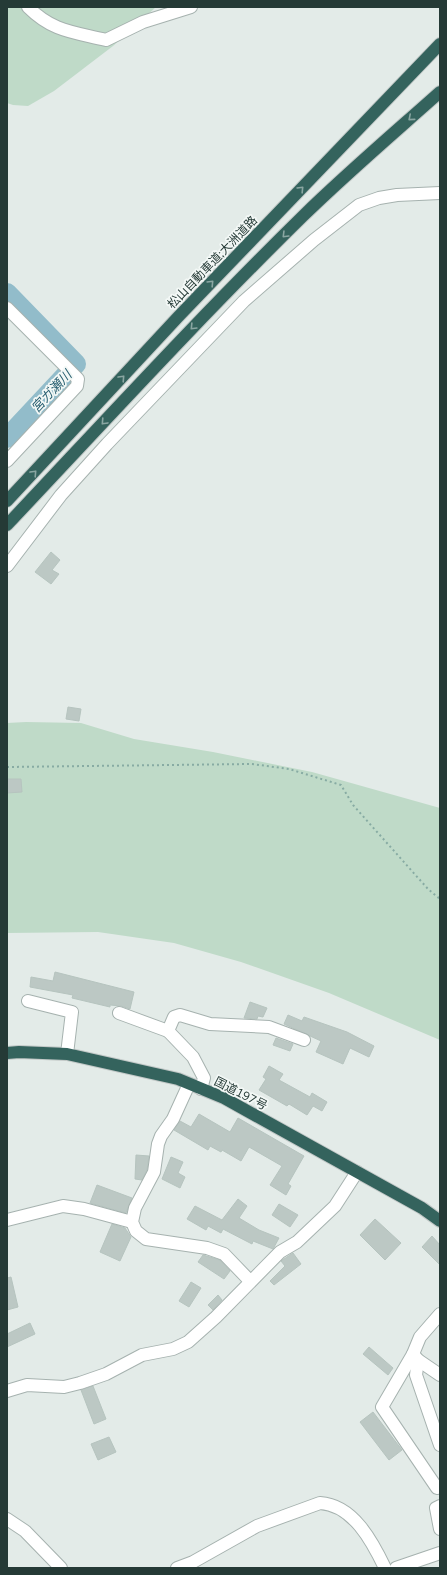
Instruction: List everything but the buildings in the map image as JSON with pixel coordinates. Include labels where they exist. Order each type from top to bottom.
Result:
[{"type":"highway","name":"松山自動車道;大洲道路","points":[[7,502],[178,317],[440,44]]},
{"type":"highway","points":[[7,525],[192,327],[304,216],[357,166],[440,92]]},
{"type":"highway","name":"国道197号","points":[[7,1054],[19,1052],[67,1054],[178,1079],[224,1098],[422,1208],[440,1221]]},
{"type":"street","points":[[28,7],[41,19],[56,28],[106,40],[143,22],[191,7]]},
{"type":"street","points":[[7,566],[61,495],[107,444],[244,301],[314,240],[359,205],[379,198],[397,195],[440,193]]},
{"type":"street","points":[[7,308],[78,379],[77,386],[7,461]]},
{"type":"street","points":[[28,1001],[72,1012],[67,1054]]},
{"type":"street","points":[[119,1013],[168,1031],[193,1058],[204,1078],[201,1088]]},
{"type":"street","points":[[168,1031],[174,1017],[180,1015],[210,1024],[270,1027],[304,1040]]},
{"type":"street","points":[[189,1084],[173,1119],[161,1136],[158,1144],[154,1172],[135,1208],[132,1222],[136,1231],[146,1239],[207,1248],[224,1254],[250,1281]]},
{"type":"street","points":[[7,1391],[26,1385],[64,1387],[106,1374],[142,1355],[173,1349],[188,1342],[216,1317],[280,1252],[297,1242],[335,1206],[357,1172]]},
{"type":"street","points":[[7,1220],[63,1206],[84,1209],[132,1222]]},
{"type":"street","points":[[440,1314],[420,1337],[416,1357],[416,1375],[440,1445]]},
{"type":"street","points":[[416,1357],[440,1375]]},
{"type":"street","points":[[416,1357],[382,1407],[437,1488],[440,1487]]},
{"type":"street","points":[[177,1568],[193,1562],[257,1526],[320,1504],[330,1504],[347,1513],[363,1531],[385,1568]]},
{"type":"street","points":[[440,1506],[436,1508],[440,1529]]},
{"type":"street","points":[[7,1519],[25,1531],[60,1568]]},
{"type":"street","points":[[396,1568],[440,1553]]},
{"type":"path","points":[[7,767],[252,764],[289,769],[319,778],[341,785],[353,805],[428,889],[440,899]]},
{"type":"green space","points":[[7,7],[156,7],[113,46],[54,91],[28,106],[7,103]]},
{"type":"green space","points":[[7,723],[81,723],[134,739],[213,752],[312,772],[440,808],[440,1040],[329,993],[241,962],[174,943],[98,932],[7,933]]},
{"type":"waterway","name":"宮ガ瀬川","points":[[7,293],[76,364],[7,438]]}]
